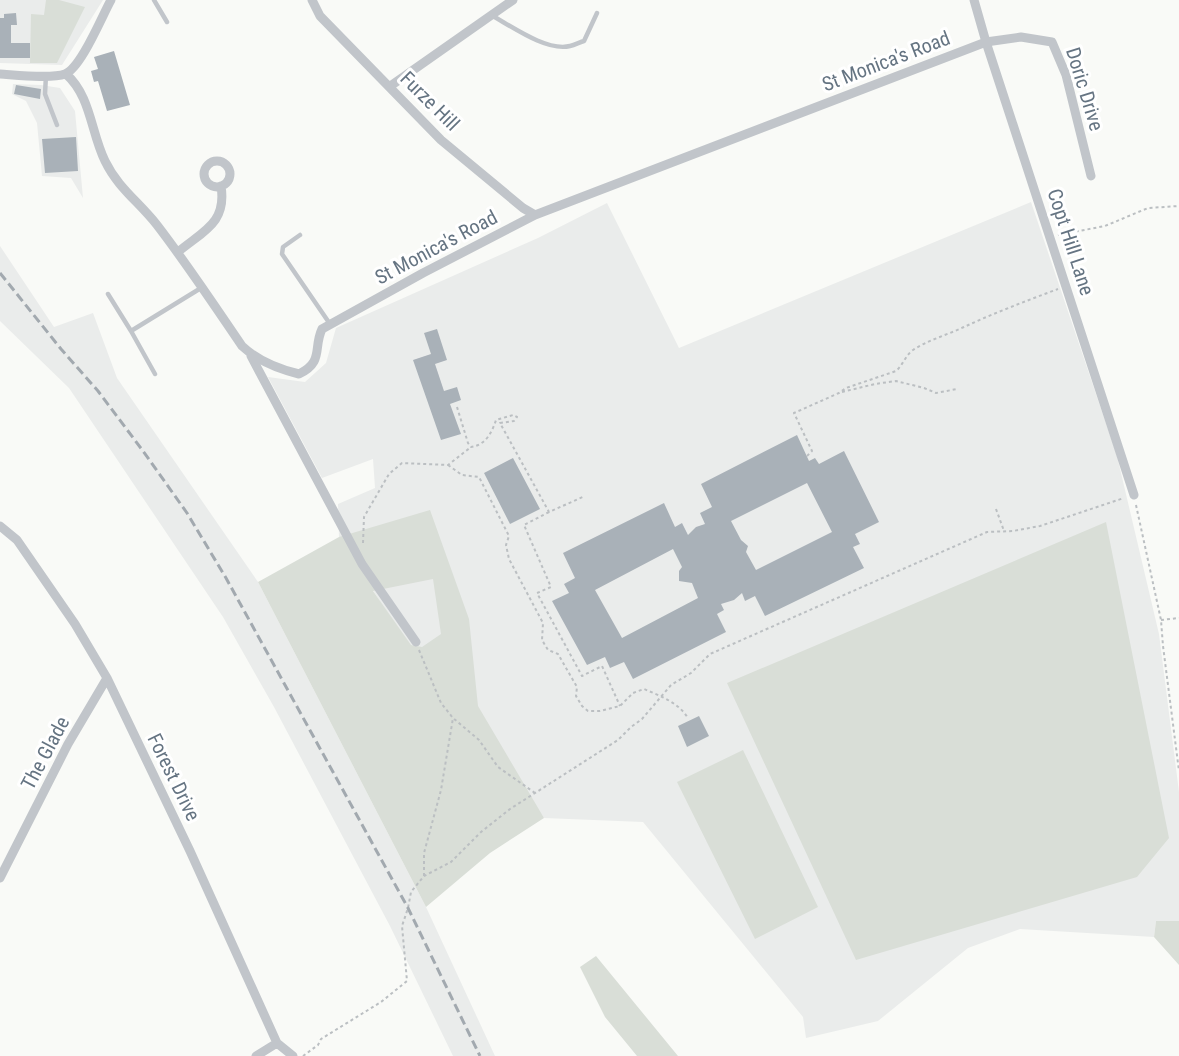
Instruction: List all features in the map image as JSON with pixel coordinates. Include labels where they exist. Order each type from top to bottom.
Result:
[{"type":"street","points":[[0,74],[66,74],[78,63],[111,0]]},
{"type":"street","name":"Furze Hill","points":[[312,0],[320,16],[441,140],[535,216]]},
{"type":"street","points":[[389,87],[513,0]]},
{"type":"street","name":"Copt Hill Lane","points":[[974,0],[1134,495]]},
{"type":"street","name":"Doric Drive","points":[[986,42],[1021,37],[1052,42],[1066,75],[1091,176]]},
{"type":"street","name":"St Monica's Road","points":[[330,324],[535,216],[986,42]]},
{"type":"street","points":[[66,74],[75,82],[82,94],[96,138],[111,174],[125,192],[144,208],[178,252],[242,346],[251,355],[362,564],[416,642]]},
{"type":"street","points":[[178,252],[216,220],[221,213],[223,202],[221,186]]},
{"type":"street","points":[[251,355],[272,366],[299,374],[308,370],[314,363],[319,351],[319,336],[322,329],[330,324]]},
{"type":"street","name":"Forest Drive","points":[[0,526],[17,540],[75,624],[107,678],[190,851],[277,1043],[291,1055]]},
{"type":"street","name":"The Glade","points":[[0,878],[68,744],[107,678]]},
{"type":"street","points":[[256,1056],[277,1043]]},
{"type":"lane","points":[[154,0],[167,22]]},
{"type":"lane","points":[[491,15],[539,41],[555,46],[570,47],[584,40],[597,13]]},
{"type":"lane","points":[[46,75],[45,94],[57,125]]},
{"type":"lane","points":[[300,235],[283,247],[282,254],[330,324]]},
{"type":"lane","points":[[131,331],[201,288]]},
{"type":"lane","points":[[108,294],[155,374]]},
{"type":"path","points":[[1049,236],[1105,226],[1148,208],[1179,206]]},
{"type":"path","points":[[839,393],[846,388],[896,371],[913,351],[941,336],[1066,286]]},
{"type":"path","points":[[807,456],[812,451],[794,413],[839,393],[885,381],[905,383],[936,393],[957,389]]},
{"type":"path","points":[[457,407],[471,447]]},
{"type":"path","points":[[448,465],[490,435],[496,420],[513,415],[517,417],[514,421],[500,423],[549,513]]},
{"type":"path","points":[[362,564],[364,517],[389,474],[402,463],[448,465],[462,475],[479,477],[509,536],[506,545],[509,559],[543,623],[542,640],[548,650],[558,654],[577,687],[576,696],[582,706],[588,711],[600,711],[620,706],[633,693],[644,689],[661,696],[684,712],[688,718]]},
{"type":"path","points":[[302,1056],[318,1045],[321,1039],[381,1002],[407,981],[402,926],[411,891],[424,876],[451,862],[481,832],[535,793],[618,740],[642,719],[671,685],[691,672],[710,654],[987,532],[1040,526],[1134,495],[1161,620],[1179,771]]},
{"type":"path","points":[[585,496],[524,525],[551,587],[537,593],[582,676],[602,666],[620,706]]},
{"type":"path","points":[[996,509],[1004,531]]},
{"type":"path","points":[[1161,620],[1179,618]]},
{"type":"path","points":[[416,642],[441,703],[453,718],[479,740],[498,767],[535,793]]},
{"type":"path","points":[[424,876],[424,852],[441,790],[453,718]]},
{"type":"shaded area","points":[[0,0],[103,0],[62,65],[0,63]]},
{"type":"shaded area","points":[[46,0],[59,0],[85,7],[57,63],[30,63],[31,14],[44,15]]},
{"type":"shaded area","points":[[13,84],[60,88],[75,111],[83,198],[71,178],[42,176],[37,123],[26,101],[12,94]]},
{"type":"shaded area","points":[[1031,202],[1117,456],[1159,634],[1179,792],[1179,922],[1156,921],[1154,937],[1020,929],[968,948],[878,1021],[806,1038],[803,1017],[643,822],[544,818],[412,652],[339,537],[338,504],[375,488],[373,459],[322,478],[268,377],[305,382],[326,363],[336,328],[538,238],[607,203],[679,348]]},
{"type":"shaded area","points":[[0,246],[54,327],[93,313],[117,378],[258,582],[426,907],[495,1056],[453,1056],[390,926],[274,707],[223,617],[69,388],[0,321]]},
{"type":"shaded area","points":[[430,510],[469,619],[478,706],[544,818],[490,853],[426,907],[258,582],[339,537]],"holes":[[[433,579],[441,634],[422,647],[411,645],[373,591]]]},
{"type":"shaded area","points":[[1106,522],[1169,838],[1137,877],[856,960],[727,683]]},
{"type":"shaded area","points":[[743,750],[818,907],[755,939],[677,782]]},
{"type":"shaded area","points":[[1156,921],[1179,921],[1179,965],[1154,937]]},
{"type":"shaded area","points":[[596,956],[678,1056],[637,1056],[605,1017],[580,967]]},
{"type":"building","points":[[16,13],[17,25],[11,25],[11,43],[30,43],[30,58],[0,58],[0,18],[4,18],[4,14]]},
{"type":"building","points":[[114,51],[130,105],[107,111],[98,81],[94,82],[91,71],[98,69],[94,57]]},
{"type":"building","points":[[16,85],[41,89],[40,99],[14,94]]},
{"type":"building","points":[[76,137],[78,171],[45,173],[42,139]]},
{"type":"building","points":[[437,329],[447,360],[435,364],[444,391],[457,387],[461,400],[450,404],[461,434],[441,440],[413,360],[431,354],[424,333]]},
{"type":"building","points":[[797,435],[809,461],[815,458],[819,464],[844,451],[879,522],[855,534],[860,544],[853,547],[864,568],[765,616],[755,596],[745,601],[742,593],[734,600],[721,604],[724,610],[717,614],[726,632],[633,679],[624,662],[610,668],[605,657],[587,665],[552,601],[569,593],[564,584],[575,578],[563,553],[664,503],[675,527],[682,523],[688,535],[696,527],[705,524],[700,513],[712,507],[701,484]],"holes":[[[807,483],[832,532],[756,570],[746,552],[748,546],[741,540],[731,521]],[[673,549],[682,567],[679,571],[679,581],[692,583],[698,598],[622,638],[595,590]]]},
{"type":"building","points":[[513,458],[540,509],[510,524],[484,473]]},
{"type":"building","points":[[699,716],[709,736],[687,747],[678,726]]},
{"type":"railway","points":[[0,273],[98,391],[187,513],[226,578],[408,908],[480,1056]]}]
